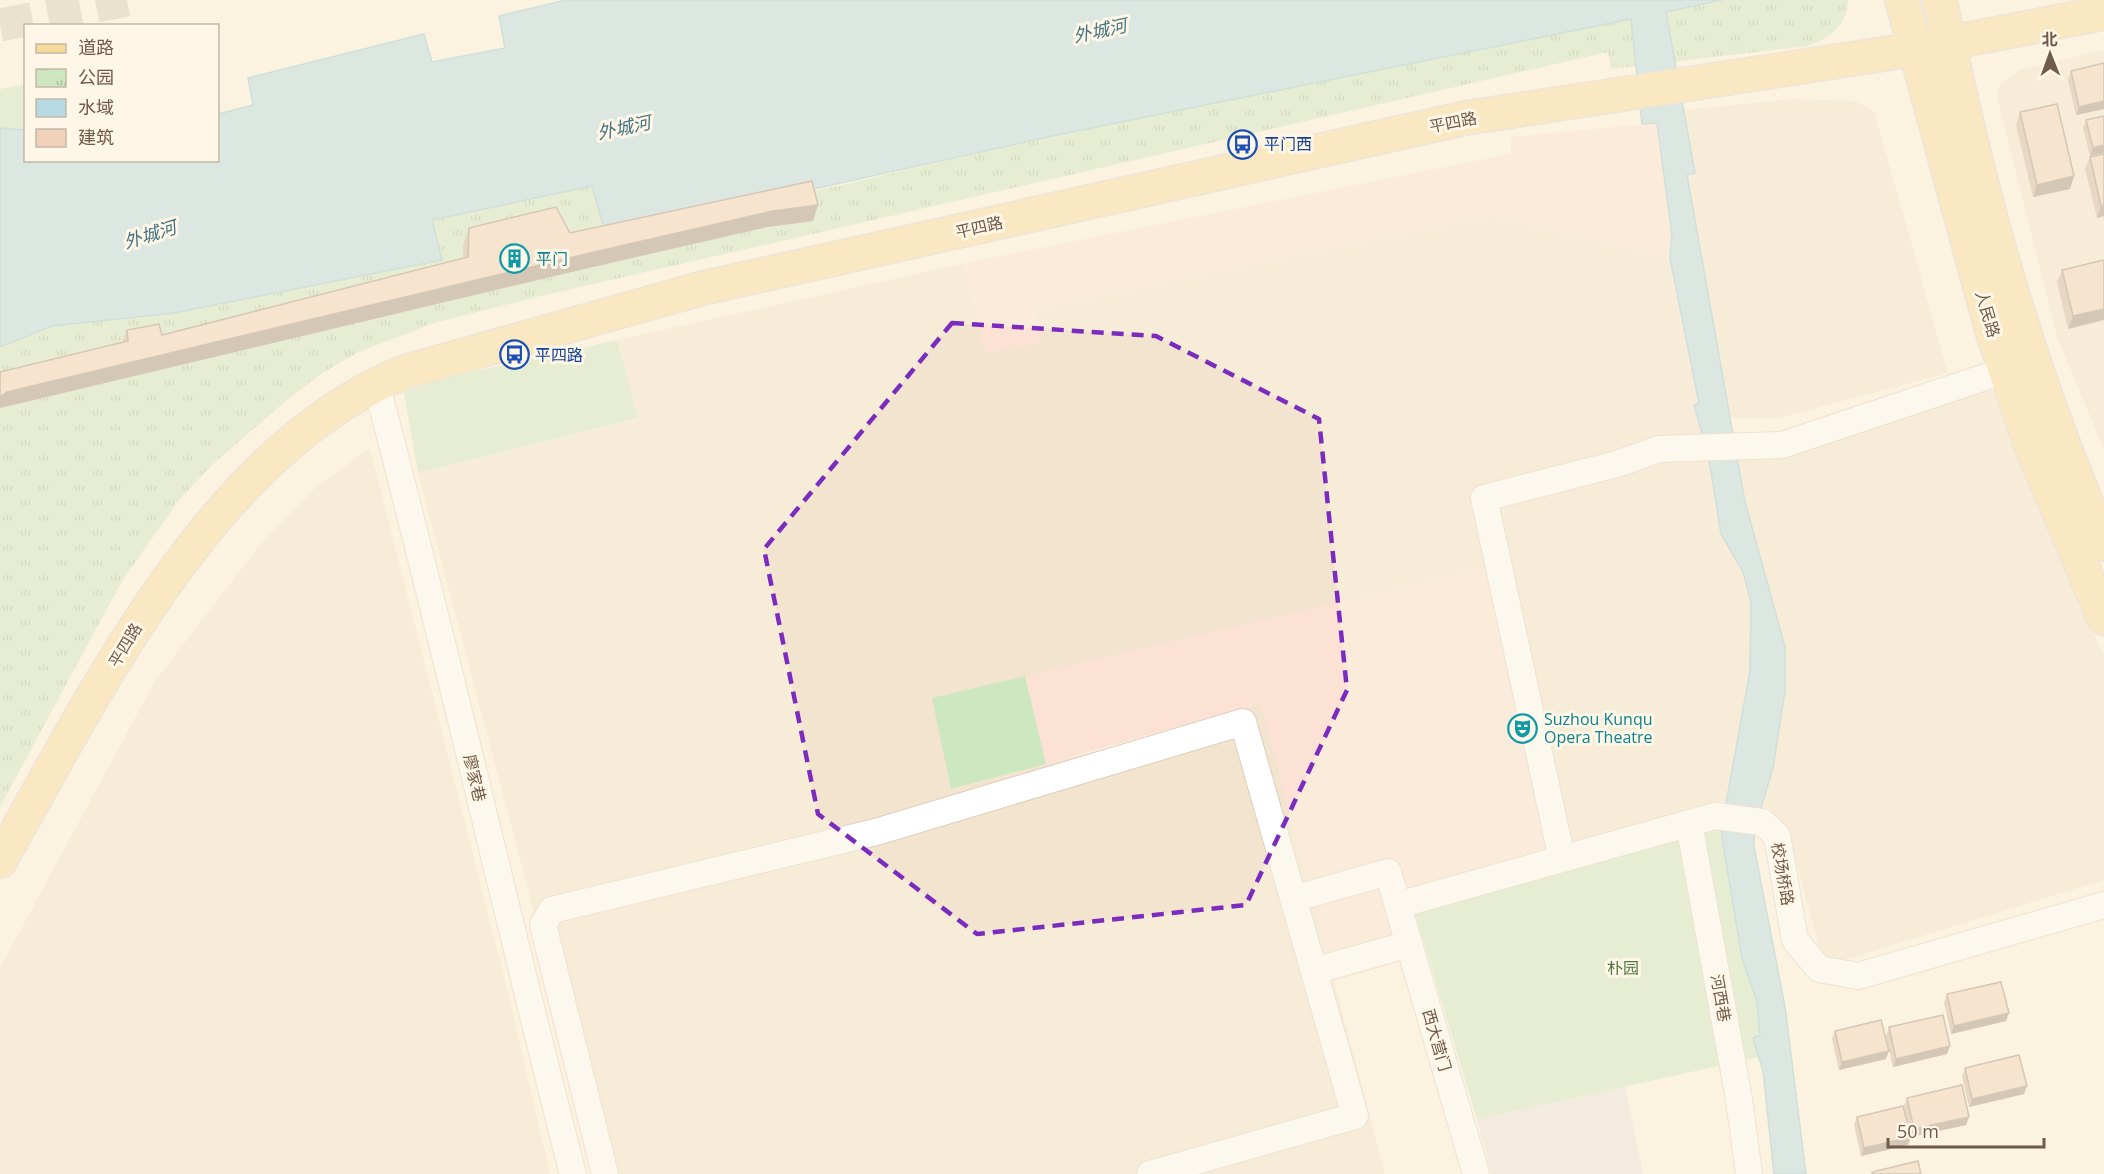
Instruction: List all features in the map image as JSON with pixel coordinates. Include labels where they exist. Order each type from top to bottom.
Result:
[{"type":"main road","name":"人民路","points":[[1902,0],[1933,47],[1990,221],[2018,321],[2038,380],[2104,544]]},
{"type":"main road","name":"人民路","points":[[1940,0],[1933,47],[1980,288],[2032,448],[2104,618]]},
{"type":"main road","name":"平四路","points":[[0,861],[139,623],[190,550],[234,497],[300,435],[376,383],[408,371],[703,288],[1466,118],[1617,97],[1699,82],[1933,47],[2104,13]]},
{"type":"street","points":[[1562,859],[1484,498],[1617,464],[1659,449],[1782,445],[2006,370]]},
{"type":"street","name":"廖家巷","points":[[376,383],[426,571],[512,938],[573,1174]]},
{"type":"street","points":[[605,1174],[543,925],[552,910],[876,832],[1243,722],[1355,1116],[1150,1174]]},
{"type":"street","name":"校场桥路","points":[[1398,905],[1715,816],[1762,822],[1778,836],[1795,940],[1819,969],[1858,976],[2104,905]]},
{"type":"street","name":"河西巷","points":[[1689,823],[1739,1099],[1749,1174]]},
{"type":"street","name":"西大营门","points":[[1293,898],[1388,872],[1476,1174]]},
{"type":"street","points":[[1314,971],[1409,945]]},
{"type":"highlighted area","points":[[952,323],[1156,336],[1319,419],[1347,690],[1246,905],[977,934],[818,814],[764,549]]},
{"type":"shaded area","points":[[2104,50],[2104,450],[2057,337],[1997,97],[1999,85],[2019,70]]},
{"type":"shaded area","points":[[1792,99],[1855,101],[1874,111],[1948,373],[1775,419],[1729,418],[1687,175],[1695,173],[1684,110]]},
{"type":"shaded area","points":[[1657,123],[1672,235],[1670,258],[1491,216],[1033,309],[1041,343],[986,353],[965,263],[1511,154],[1511,137]]},
{"type":"shaded area","points":[[1491,216],[1670,258],[1699,403],[1695,404],[1709,459],[1982,388],[1995,392],[2050,535],[2104,656],[2104,880],[1848,959],[1829,959],[1821,954],[1788,832],[1769,808],[1720,801],[1566,845],[1496,566],[951,789],[1116,746],[1261,703],[1385,1174],[598,1174],[530,897],[418,473],[637,419],[617,340],[965,263],[987,353],[1033,309]]},
{"type":"shaded area","points":[[370,448],[510,1001],[550,1174],[0,1174],[0,968],[155,681],[263,541],[316,487]]},
{"type":"shaded area","points":[[1496,565],[1566,845],[1383,898],[1400,962],[1334,980],[1261,703],[1046,764],[1025,676]]},
{"type":"shaded area","points":[[1625,1086],[1643,1174],[1491,1174],[1477,1119]]},
{"type":"green space","points":[[1722,0],[1848,0],[1845,17],[1836,30],[1807,46],[1611,69],[1608,52],[545,295],[434,323],[359,352],[324,372],[288,399],[211,466],[179,500],[122,581],[0,807],[0,347],[52,326],[174,313],[442,259],[432,220],[592,186],[606,234],[842,185],[1057,135]]},
{"type":"green space","points":[[24,84],[24,130],[0,128],[0,89]]},
{"type":"green space","points":[[617,340],[638,418],[418,473],[404,392],[444,378]]},
{"type":"green space","points":[[1025,676],[1046,764],[951,789],[932,698]]},
{"type":"green space","name":"朴园","points":[[1723,820],[1742,959],[1757,1001],[1760,1036],[1753,1038],[1759,1057],[1477,1119],[1413,907]]},
{"type":"water","name":"外城河","points":[[566,0],[1722,0],[1666,12],[1695,173],[1687,175],[1745,502],[1785,647],[1785,691],[1773,768],[1754,831],[1754,846],[1785,1007],[1806,1174],[1774,1174],[1763,1071],[1753,1038],[1760,1035],[1757,1001],[1742,959],[1722,838],[1723,820],[1750,671],[1751,602],[1743,572],[1721,534],[1709,459],[1694,405],[1699,403],[1670,258],[1672,235],[1657,123],[1642,124],[1631,19],[1057,135],[606,235],[592,186],[432,220],[442,260],[174,313],[52,326],[0,347],[0,128],[24,130],[24,162],[219,162],[219,114],[253,105],[248,78],[424,34],[432,62],[505,48],[499,16]]},
{"type":"building","points":[[2104,63],[2104,101],[2079,107],[2071,71]]},
{"type":"building","points":[[2057,104],[2074,176],[2037,185],[2020,112]]},
{"type":"building","points":[[2104,116],[2104,145],[2093,148],[2086,120]]},
{"type":"building","points":[[2104,154],[2104,205],[2101,206],[2090,157]]},
{"type":"building","points":[[812,181],[818,205],[773,211],[590,253],[7,392],[0,397],[0,372],[128,341],[127,330],[159,324],[162,335],[468,257],[469,228],[556,207],[570,233]]},
{"type":"building","points":[[2104,260],[2104,309],[2073,316],[2062,270]]},
{"type":"building","points":[[2001,982],[2009,1013],[1954,1026],[1947,994]]},
{"type":"building","points":[[1943,1015],[1950,1046],[1896,1059],[1889,1027]]},
{"type":"building","points":[[1881,1020],[1889,1051],[1842,1062],[1835,1031]]},
{"type":"building","points":[[2019,1055],[2027,1086],[1972,1099],[1965,1068]]},
{"type":"building","points":[[1962,1085],[1969,1117],[1914,1129],[1907,1098]]},
{"type":"building","points":[[1903,1106],[1911,1137],[1864,1148],[1857,1117]]},
{"type":"building","points":[[1918,1161],[1921,1174],[1872,1174],[1872,1172]]},
{"type":"tunnel","points":[[0,25],[127,0]]},
{"type":"place","name":"平门西","points":[[1243,144]]},
{"type":"place","name":"平门","points":[[515,259]]},
{"type":"place","name":"平四路","points":[[514,355]]},
{"type":"place","name":"Suzhou Kunqu Opera Theatre","points":[[1523,728]]}]
